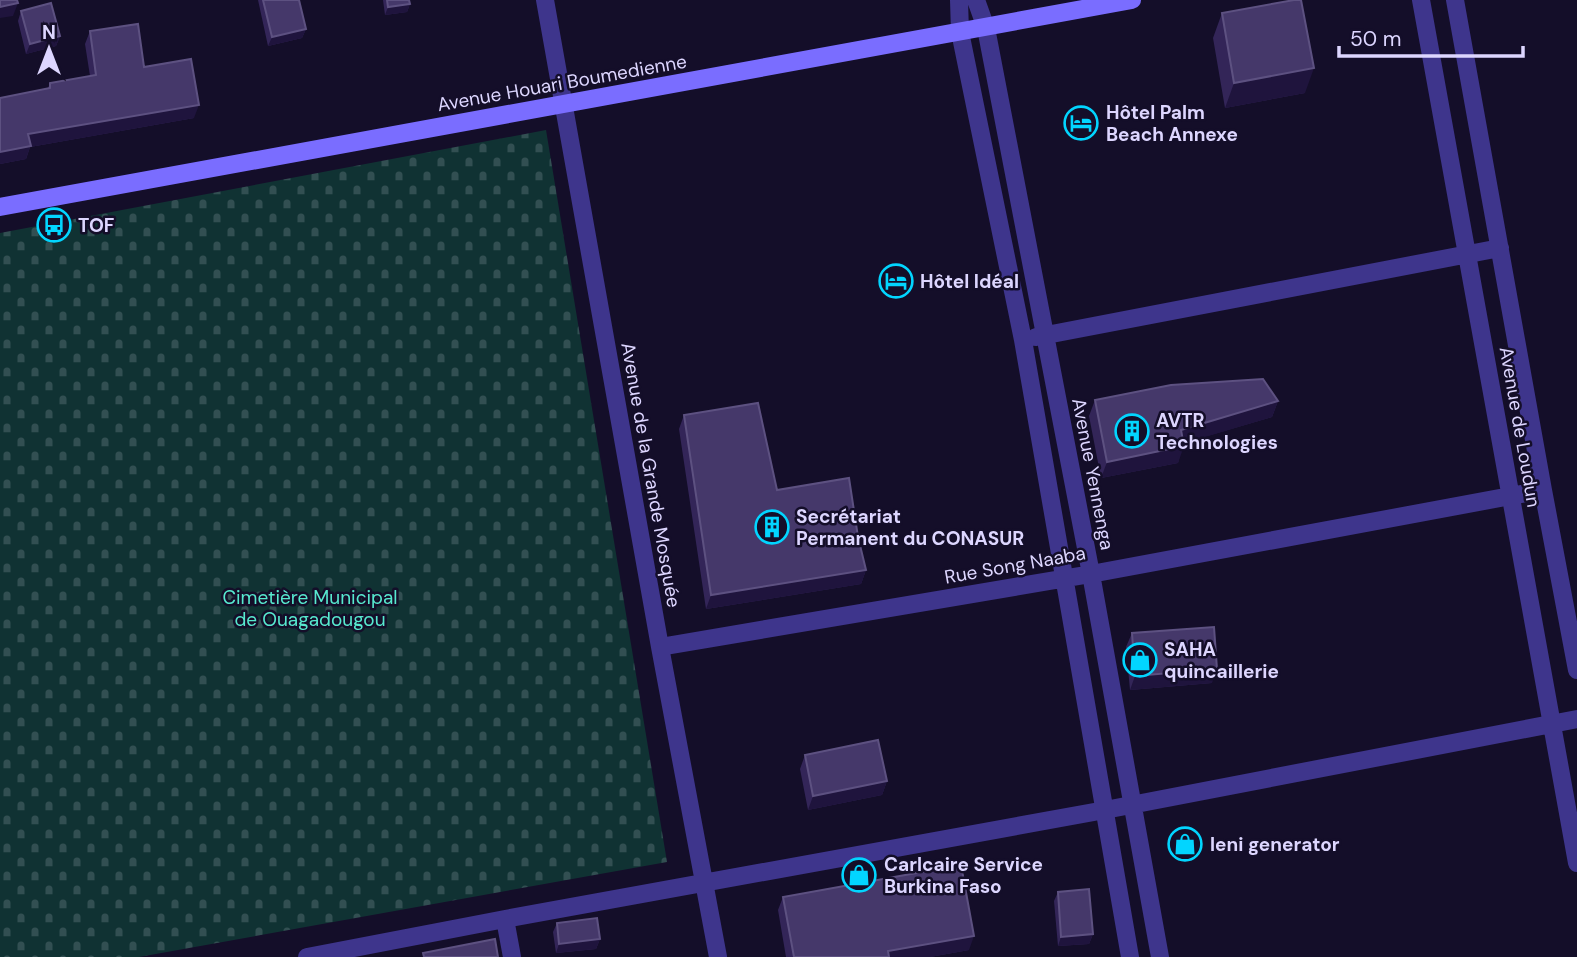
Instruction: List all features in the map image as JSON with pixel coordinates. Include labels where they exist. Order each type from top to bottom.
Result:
[{"type":"main road","name":"Avenue Houari Boumedienne","points":[[0,207],[1132,0]]},
{"type":"street","name":"Avenue de la Grande Mosquée","points":[[545,0],[718,957]]},
{"type":"street","points":[[959,0],[960,32],[1023,340],[1130,957]]},
{"type":"street","name":"Avenue Yennenga","points":[[976,0],[986,27],[1046,336],[1160,957]]},
{"type":"street","name":"Avenue de Loudun","points":[[1421,0],[1577,863]]},
{"type":"street","name":"Avenue de Loudun","points":[[1455,0],[1542,491],[1577,670]]},
{"type":"street","points":[[1023,340],[1500,248]]},
{"type":"street","name":"Rue Song Naaba","points":[[660,647],[1091,574],[1542,491]]},
{"type":"street","points":[[307,957],[334,955],[505,919],[1105,810],[1577,719]]},
{"type":"street","points":[[505,919],[512,957]]},
{"type":"green space","name":"Cimetière Municipal de Ouagadougou","points":[[546,130],[667,862],[139,957],[0,957],[0,233]]},
{"type":"building","points":[[0,0],[17,0],[18,3],[0,7]]},
{"type":"building","points":[[263,0],[299,0],[306,29],[272,37]]},
{"type":"building","points":[[387,0],[409,0],[410,4],[388,7]]},
{"type":"building","points":[[1301,0],[1314,68],[1234,83],[1222,13]]},
{"type":"building","points":[[51,3],[60,36],[30,44],[21,11]]},
{"type":"building","points":[[138,24],[144,67],[191,59],[199,105],[28,134],[31,146],[0,152],[0,98],[50,88],[50,83],[96,75],[90,31]]},
{"type":"building","points":[[1263,379],[1278,401],[1181,430],[1184,446],[1107,462],[1095,400],[1171,385]]},
{"type":"building","name":"Secrétariat Permanent du CONASUR","points":[[758,403],[777,490],[849,478],[866,570],[711,595],[684,415]]},
{"type":"building","points":[[1214,627],[1217,669],[1135,676],[1132,633]]},
{"type":"building","points":[[878,740],[887,781],[813,796],[805,755]]},
{"type":"building","points":[[961,865],[974,936],[888,951],[889,957],[794,957],[783,897]]},
{"type":"building","points":[[1089,889],[1093,934],[1061,937],[1058,892]]},
{"type":"building","points":[[597,918],[600,939],[559,944],[557,923]]},
{"type":"building","points":[[495,939],[498,957],[424,957],[423,953]]},
{"type":"place","name":"Hôtel Palm Beach Annexe","points":[[1081,123]]},
{"type":"place","name":"TOF","points":[[54,225]]},
{"type":"place","name":"Hôtel Idéal","points":[[896,281]]},
{"type":"place","name":"AVTR Technologies","points":[[1132,431]]},
{"type":"place","name":"Secrétariat Permanent du CONASUR","points":[[772,527]]},
{"type":"place","name":"SAHA quincaillerie","points":[[1140,660]]},
{"type":"place","name":"leni generator","points":[[1185,844]]},
{"type":"place","name":"Carlcaire Service Burkina Faso","points":[[859,875]]}]
